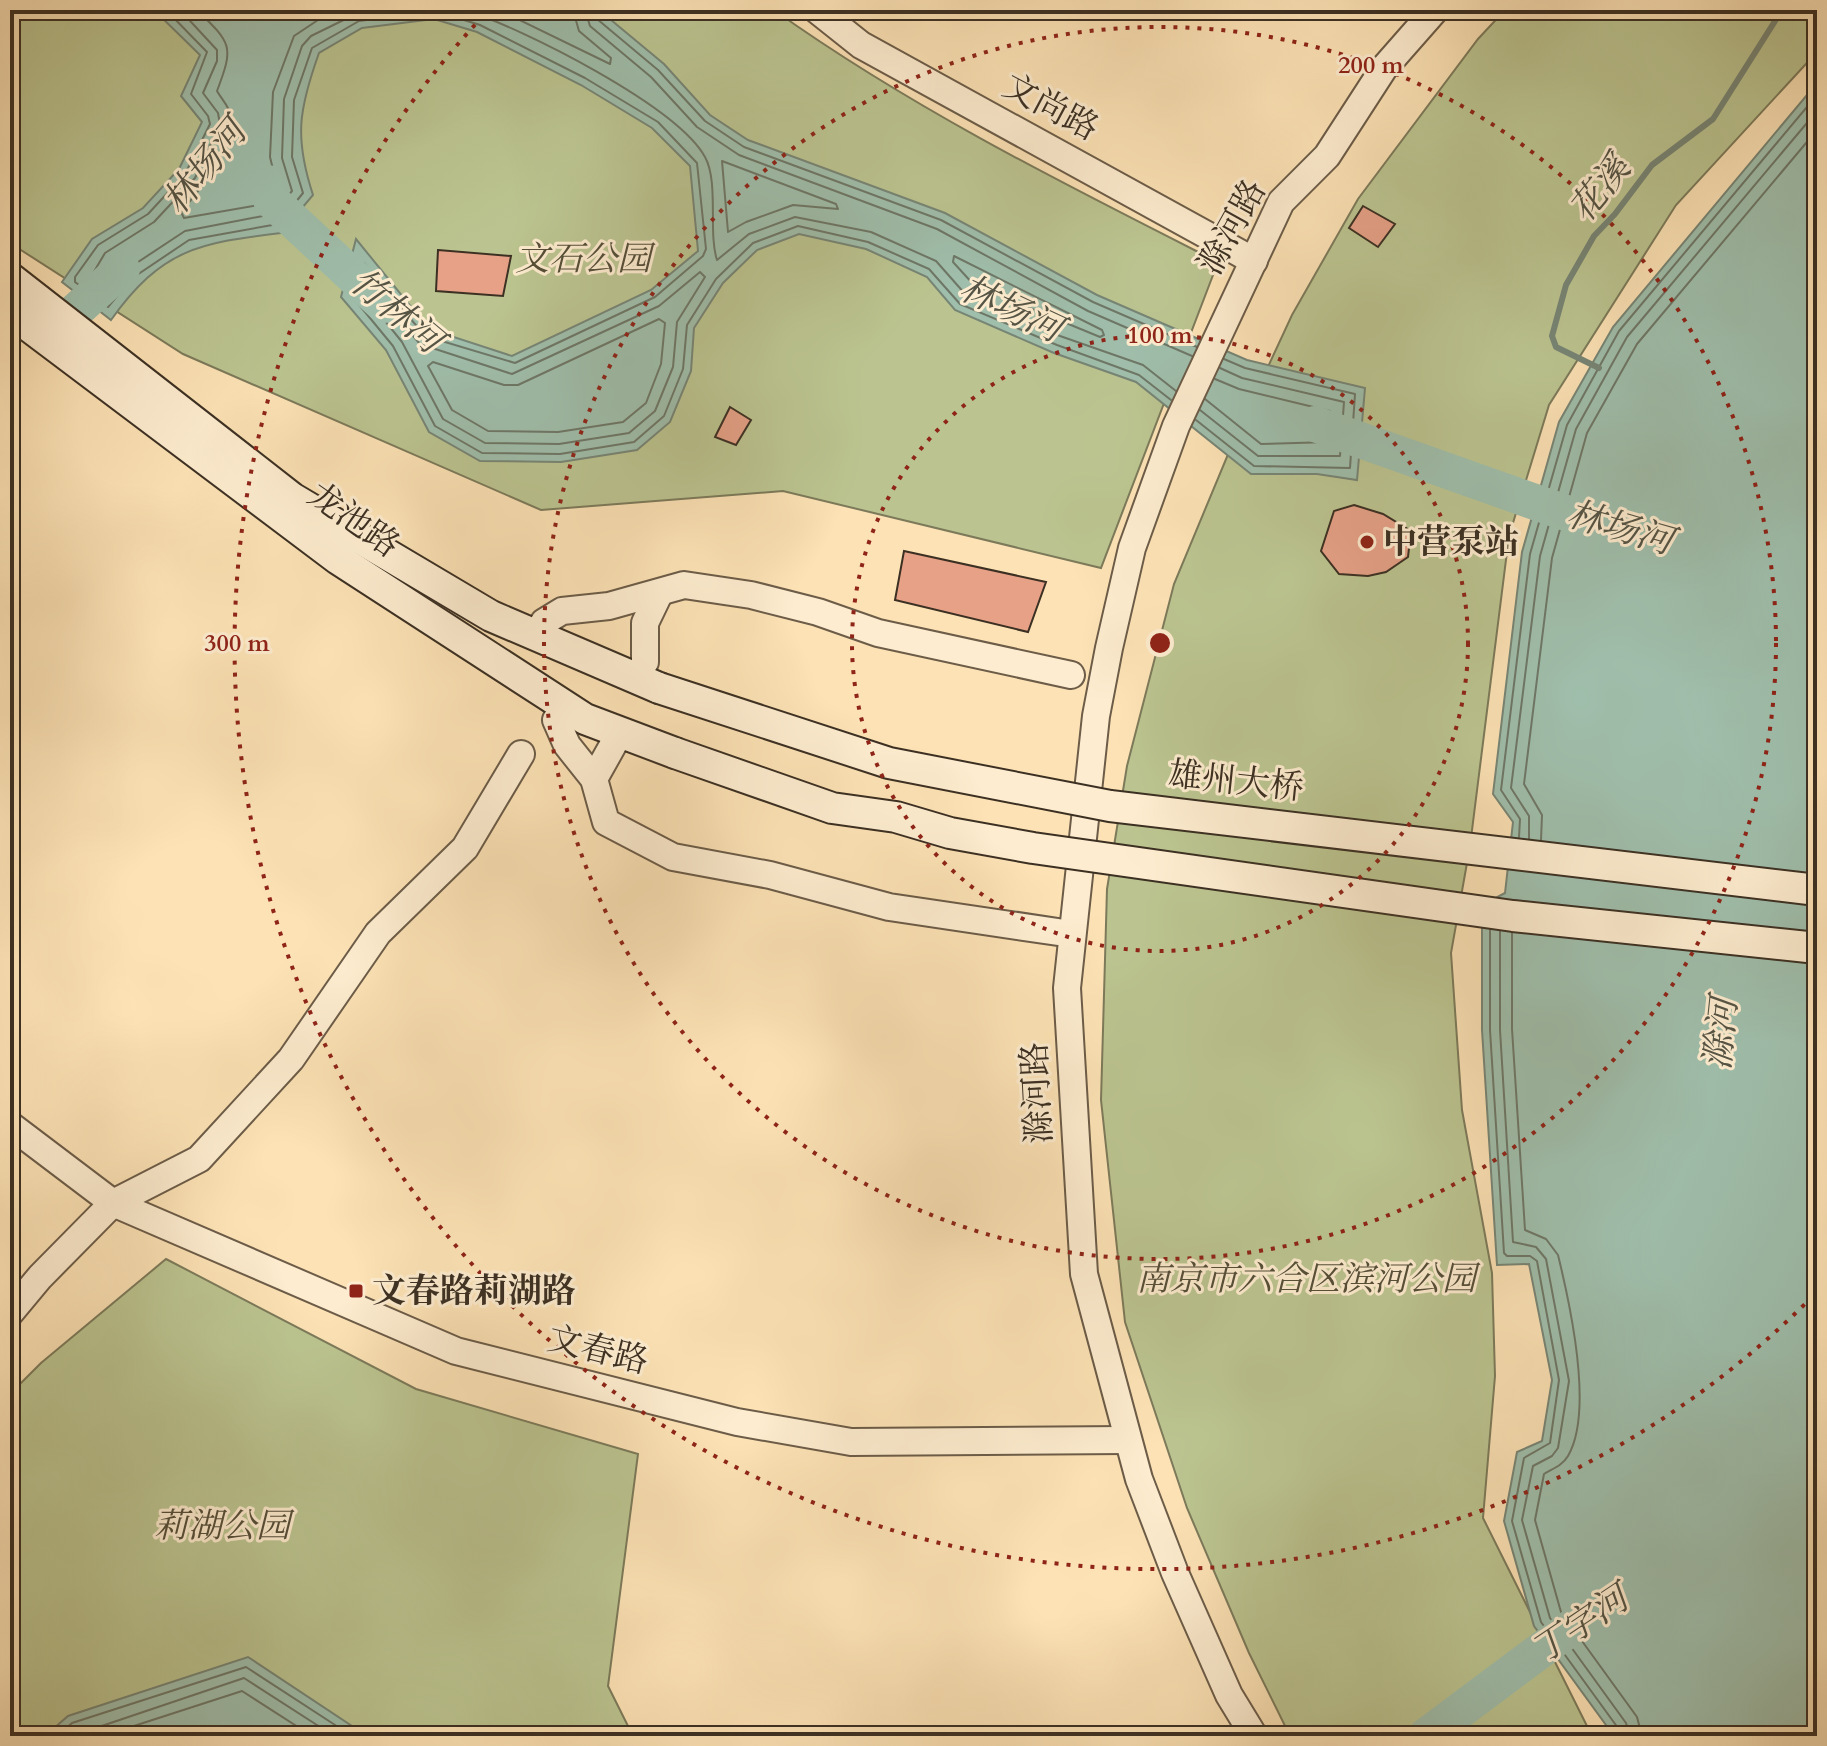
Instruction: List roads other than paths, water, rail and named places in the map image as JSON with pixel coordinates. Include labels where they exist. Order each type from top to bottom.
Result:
[{"type":"main road","name":"龙池路","points":[[10,278],[292,498],[491,616],[652,675]]},
{"type":"main road","name":"龙池路","points":[[10,312],[338,559],[585,719],[675,753],[832,808],[896,817],[950,833],[1033,848],[1513,916],[1817,948]]},
{"type":"main road","name":"雄州大桥","points":[[652,675],[889,763],[1110,806],[1817,890]]},
{"type":"street","name":"文尚路","points":[[817,10],[861,45],[1254,261]]},
{"type":"street","name":"滁河路","points":[[1254,1736],[1229,1695],[1175,1573],[1127,1440],[1084,1274],[1067,988],[1096,716],[1114,622],[1132,548],[1176,426],[1281,202],[1327,156],[1384,68],[1435,10]]},
{"type":"street","points":[[544,622],[562,611],[609,606],[684,585],[751,595],[878,633],[1071,675]]},
{"type":"street","points":[[652,675],[645,623],[659,594]]},
{"type":"street","points":[[556,720],[567,745],[594,779],[606,822],[673,857],[770,875],[889,907],[1058,932]]},
{"type":"street","points":[[594,779],[618,736]]},
{"type":"street","points":[[10,1313],[40,1277],[113,1203],[199,1159],[291,1059],[378,933],[465,848],[521,754]]},
{"type":"street","name":"文春路","points":[[10,1125],[113,1203],[456,1351],[737,1422],[851,1442],[1127,1440]]},
{"type":"water","points":[[154,10],[599,10],[664,64],[710,115],[748,140],[945,213],[1097,295],[1247,360],[1365,388],[1357,480],[1317,474],[1251,474],[1136,382],[1054,353],[955,310],[927,277],[866,249],[799,234],[757,250],[723,283],[694,328],[691,371],[670,422],[637,450],[561,462],[480,461],[429,432],[386,350],[341,297],[356,239],[429,329],[512,356],[651,290],[698,251],[690,166],[652,128],[581,85],[477,32],[434,19],[362,28],[319,53],[301,123],[303,156],[313,195],[281,233],[204,246],[165,264],[147,278],[111,320],[62,282],[92,239],[143,208],[179,169],[202,122],[181,96],[200,55]]},
{"type":"water","name":"滁河","points":[[1817,83],[1817,910],[1809,965],[1817,981],[1817,1736],[1614,1736],[1534,1626],[1504,1521],[1517,1452],[1542,1441],[1552,1380],[1529,1264],[1497,1265],[1482,1030],[1482,905],[1505,893],[1513,822],[1493,794],[1522,552],[1559,422],[1613,327]]},
{"type":"water","points":[[248,1657],[367,1736],[45,1736],[68,1716]]},
{"type":"waterway","name":"花溪","points":[[1599,368],[1556,347],[1552,336],[1566,285],[1594,236],[1652,165],[1713,119],[1782,10]]},
{"type":"waterway","name":"竹林河","points":[[268,183],[271,200],[384,305]]},
{"type":"waterway","name":"林场河","points":[[70,316],[122,269]]},
{"type":"waterway","name":"林场河","points":[[1315,424],[1583,519]]},
{"type":"waterway","name":"丁字河","points":[[1426,1736],[1588,1615]]},
{"type":"place","name":"中营泵站","points":[[1367,542]]},
{"type":"place","name":"文春路莉湖路","points":[[356,1291]]},
{"type":"park label","name":"文石公园","points":[[583,259]]},
{"type":"park label","name":"南京市六合区滨河公园","points":[[1306,1279]]},
{"type":"park label","name":"莉湖公园","points":[[222,1526]]}]
